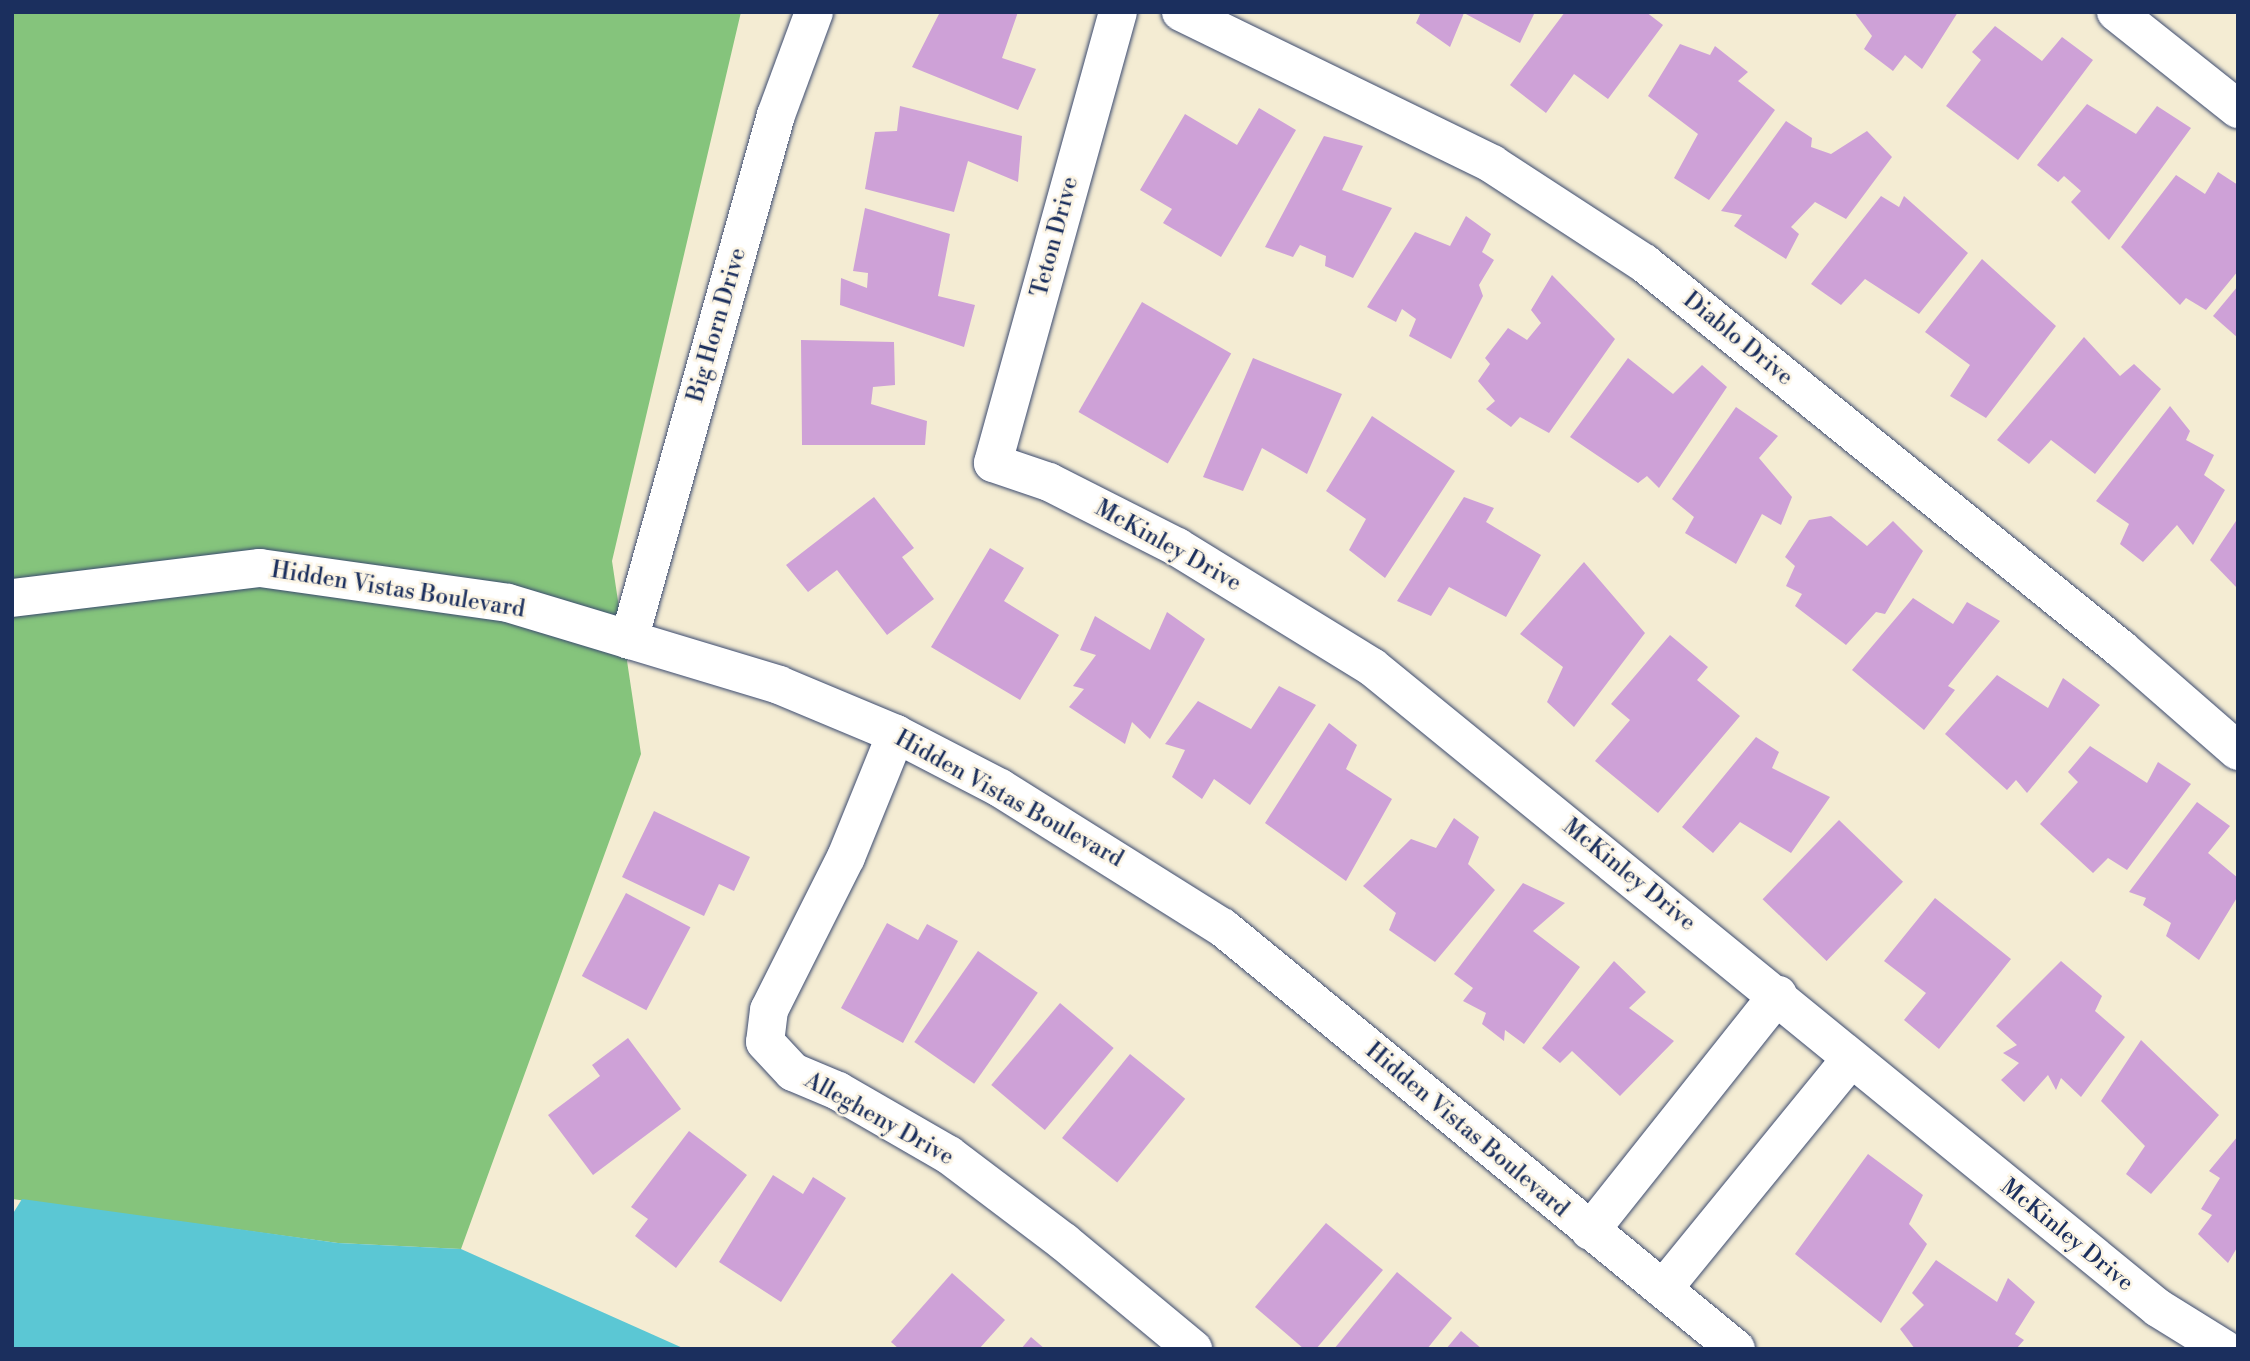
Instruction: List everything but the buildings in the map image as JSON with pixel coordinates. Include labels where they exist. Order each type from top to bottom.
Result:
[{"type":"street","name":"Big Horn Drive","points":[[629,640],[776,115],[814,12]]},
{"type":"street","name":"Teton Drive","points":[[993,463],[1118,12]]},
{"type":"street","name":"Diablo Drive","points":[[1181,12],[1492,164],[1644,262],[2121,649],[2238,751]]},
{"type":"street","points":[[2116,12],[2238,109]]},
{"type":"street","name":"McKinley Drive","points":[[993,463],[1049,482],[1177,547],[1372,667],[1778,995],[1850,1060],[2158,1308],[2224,1349]]},
{"type":"street","name":"Hidden Vistas Boulevard","points":[[12,598],[260,568],[508,603],[779,685],[896,734],[1000,788],[1222,927],[1736,1349]]},
{"type":"street","name":"Allegheny Drive","points":[[896,734],[845,857],[769,1010],[765,1041],[793,1072],[838,1091],[949,1154],[1064,1242],[1193,1349]]},
{"type":"street","points":[[1590,1231],[1778,995]]},
{"type":"street","points":[[1663,1289],[1850,1060]]},
{"type":"green space","points":[[12,12],[741,12],[612,561],[641,754],[461,1249],[338,1243],[12,1199]]},
{"type":"water","points":[[22,1199],[338,1243],[461,1249],[685,1349],[12,1349],[12,1215]]}]
